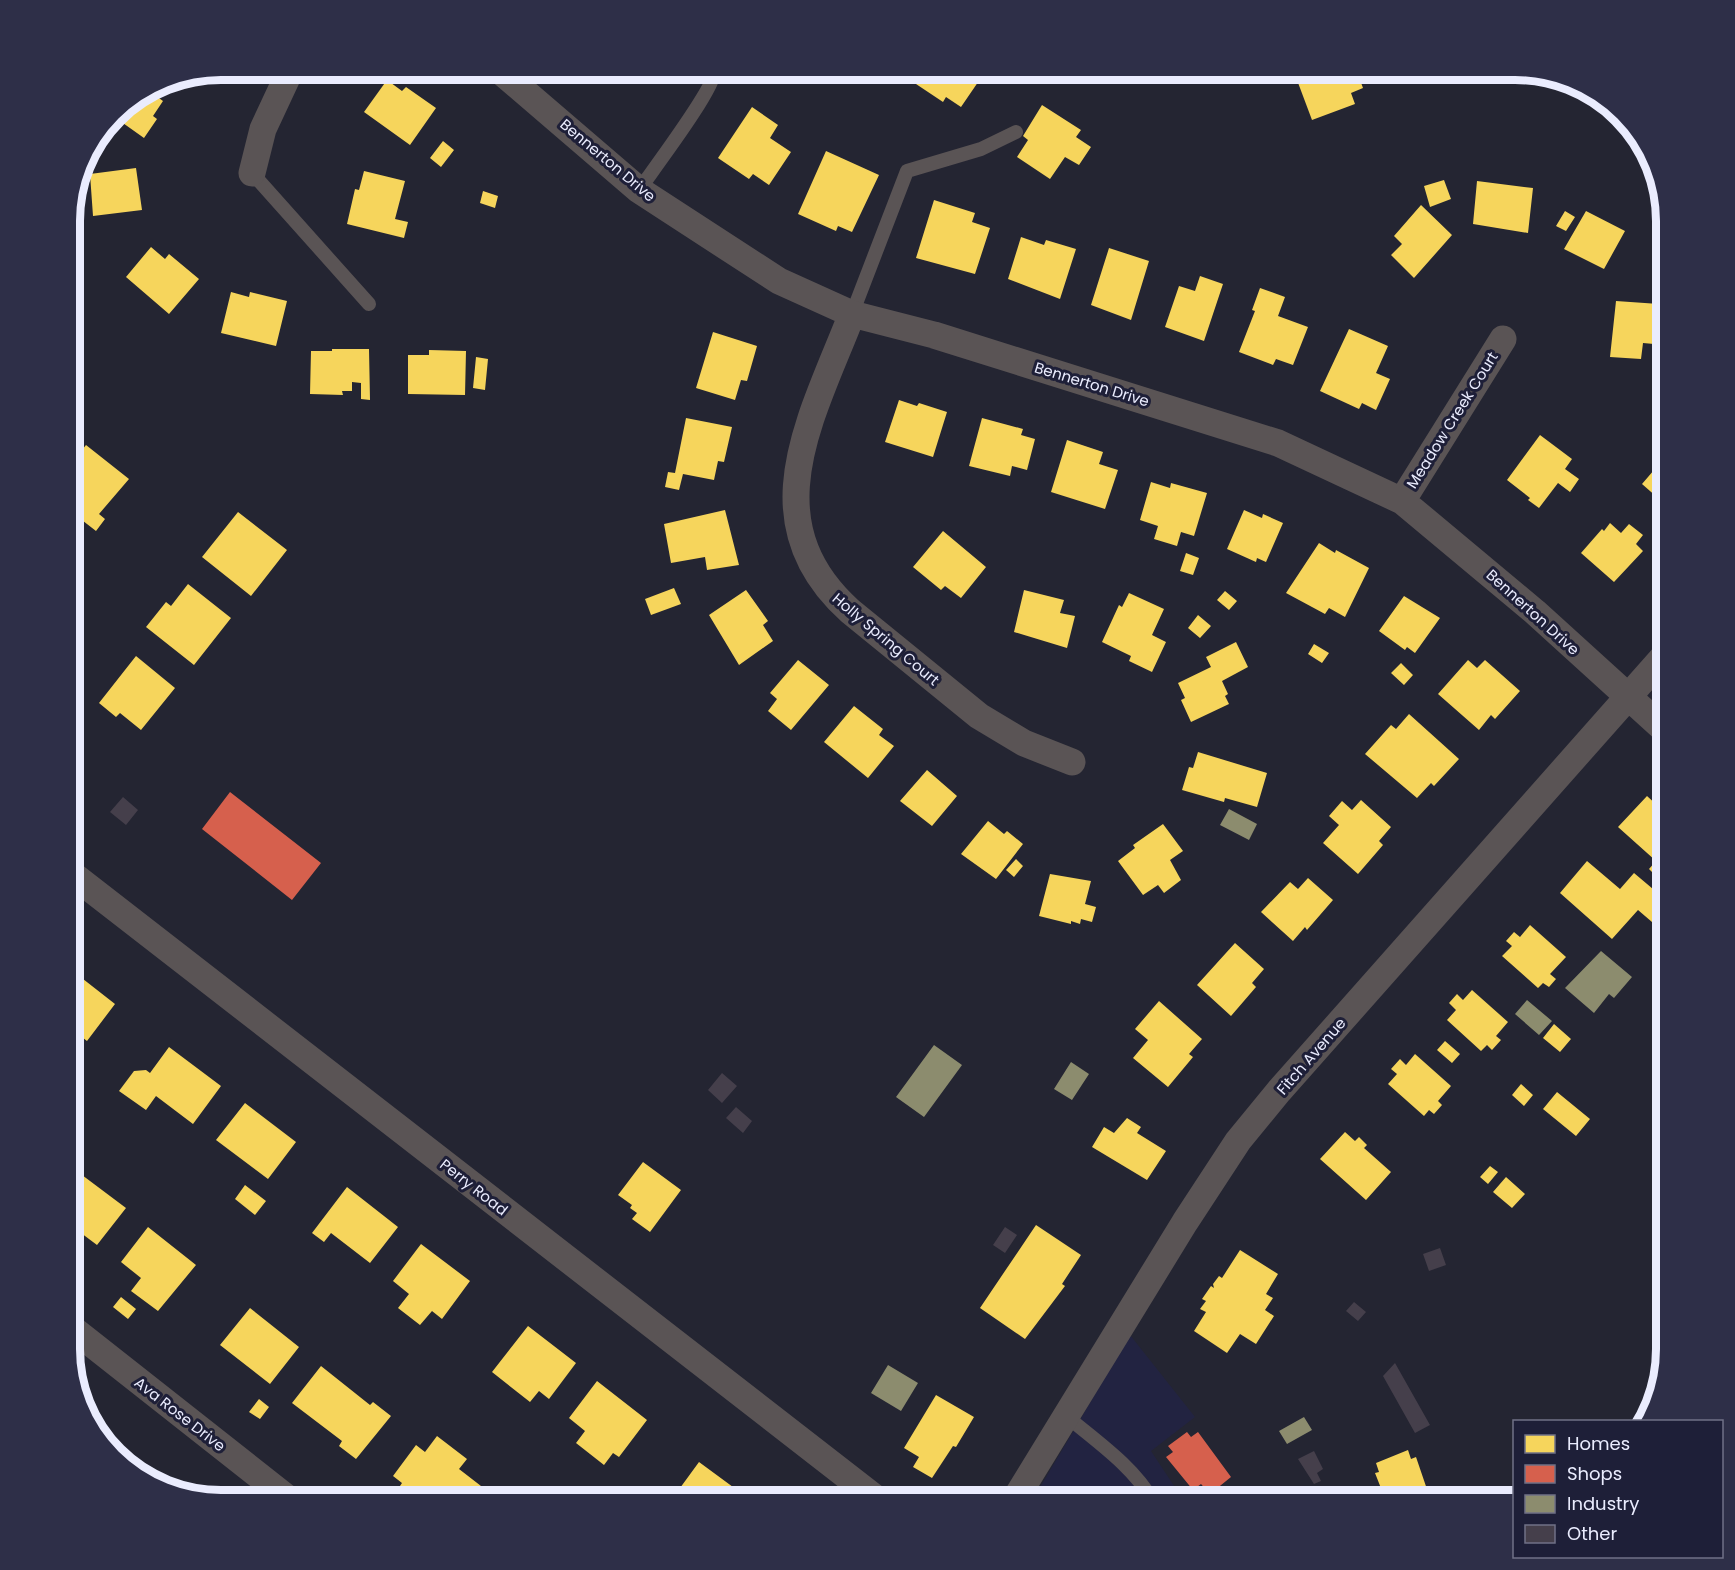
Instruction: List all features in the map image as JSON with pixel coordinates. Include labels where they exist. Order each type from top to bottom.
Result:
[{"type":"street","points":[[252,173],[263,129],[286,80]]},
{"type":"street","name":"Bennerton Drive","points":[[511,80],[639,190],[779,281],[852,314],[934,335],[1278,443],[1402,501],[1526,604],[1655,722]]},
{"type":"street","name":"Holly Spring Court","points":[[852,314],[807,431],[794,487],[800,537],[814,569],[831,594],[850,611],[979,716],[1024,743],[1072,762]]},
{"type":"street","name":"Meadow Creek Court","points":[[1402,501],[1503,339]]},
{"type":"street","name":"Fitch Avenue","points":[[1021,1490],[1065,1415],[1238,1141],[1280,1090],[1655,666]]},
{"type":"street","name":"Perry Road","points":[[80,881],[865,1490]]},
{"type":"street","name":"Ava Rose Drive","points":[[80,1335],[277,1490]]},
{"type":"lane","points":[[639,190],[704,96],[713,80]]},
{"type":"lane","points":[[852,314],[907,171],[981,149],[1016,132]]},
{"type":"lane","points":[[252,173],[369,304]]},
{"type":"lane","points":[[1065,1415],[1124,1465],[1147,1490]]},
{"type":"shaded area","points":[[1130,1335],[1195,1417],[1151,1451],[1177,1490],[1038,1490]]},
{"type":"building: Homes","points":[[980,79],[961,107],[946,97],[943,102],[910,80]]},
{"type":"building: Homes","points":[[1297,79],[1360,79],[1363,88],[1351,93],[1355,104],[1312,120]]},
{"type":"building: Homes","points":[[387,80],[402,91],[406,87],[436,108],[410,145],[364,112]]},
{"type":"building: Homes","points":[[155,95],[163,101],[153,116],[157,119],[144,138],[121,121],[142,103]]},
{"type":"building: Homes","points":[[1042,105],[1081,130],[1076,137],[1091,147],[1079,165],[1065,157],[1050,179],[1017,157],[1028,140],[1023,136]]},
{"type":"building: Homes","points":[[752,107],[778,125],[770,138],[791,152],[769,185],[753,174],[749,179],[718,158]]},
{"type":"building: Homes","points":[[443,141],[454,150],[441,167],[430,158]]},
{"type":"building: Homes","points":[[826,151],[879,175],[852,232],[838,226],[836,231],[798,214]]},
{"type":"building: Homes","points":[[136,168],[142,210],[93,216],[90,174]]},
{"type":"building: Homes","points":[[364,171],[405,181],[395,219],[408,222],[404,238],[347,224],[355,189],[359,190]]},
{"type":"building: Homes","points":[[1444,180],[1451,199],[1430,207],[1424,186]]},
{"type":"building: Homes","points":[[1477,181],[1533,188],[1528,233],[1473,224]]},
{"type":"building: Homes","points":[[483,191],[498,196],[495,208],[480,203]]},
{"type":"building: Homes","points":[[934,200],[975,213],[972,222],[990,228],[975,274],[916,258]]},
{"type":"building: Homes","points":[[1421,205],[1452,235],[1414,278],[1391,255],[1402,244],[1394,236]]},
{"type":"building: Homes","points":[[1565,211],[1575,217],[1566,231],[1556,226]]},
{"type":"building: Homes","points":[[1586,211],[1625,231],[1604,269],[1564,249]]},
{"type":"building: Homes","points":[[1021,237],[1044,245],[1046,240],[1076,249],[1060,299],[1008,279]]},
{"type":"building: Homes","points":[[151,247],[165,259],[169,254],[199,279],[169,314],[126,277]]},
{"type":"building: Homes","points":[[1109,248],[1149,261],[1131,320],[1091,305]]},
{"type":"building: Homes","points":[[1200,276],[1223,284],[1204,341],[1165,327],[1179,286],[1195,291]]},
{"type":"building: Homes","points":[[1260,288],[1285,297],[1278,316],[1308,327],[1293,365],[1276,359],[1273,365],[1239,352],[1255,311],[1252,310]]},
{"type":"building: Homes","points":[[231,292],[249,297],[250,292],[287,301],[276,346],[221,333]]},
{"type":"building: Homes","points":[[1616,301],[1655,304],[1654,344],[1643,343],[1641,359],[1610,357]]},
{"type":"building: Homes","points":[[1349,329],[1388,346],[1376,373],[1390,379],[1376,410],[1362,403],[1359,409],[1320,391]]},
{"type":"building: Homes","points":[[713,332],[757,346],[747,381],[741,380],[735,400],[696,388]]},
{"type":"building: Homes","points":[[332,349],[369,349],[370,400],[361,399],[361,383],[352,382],[352,391],[342,391],[343,395],[310,394],[311,351],[332,351]]},
{"type":"building: Homes","points":[[429,350],[466,351],[465,395],[408,394],[408,355],[429,355]]},
{"type":"building: Homes","points":[[476,357],[488,359],[485,390],[473,388]]},
{"type":"building: Homes","points":[[899,400],[917,406],[919,403],[947,412],[933,457],[885,442]]},
{"type":"building: Homes","points":[[686,418],[732,427],[724,462],[718,461],[714,480],[683,474],[679,490],[665,487],[668,472],[675,473]]},
{"type":"building: Homes","points":[[982,418],[1023,429],[1021,435],[1035,439],[1027,470],[1012,466],[1010,476],[969,466]]},
{"type":"building: Homes","points":[[1540,435],[1572,459],[1565,469],[1579,479],[1570,492],[1558,483],[1539,508],[1507,480]]},
{"type":"building: Homes","points":[[1067,440],[1103,452],[1099,464],[1118,470],[1105,509],[1051,492]]},
{"type":"building: Homes","points":[[86,445],[129,479],[99,514],[105,519],[96,531],[80,519],[80,452]]},
{"type":"building: Homes","points":[[1655,469],[1655,496],[1642,484]]},
{"type":"building: Homes","points":[[1151,482],[1170,488],[1171,483],[1207,493],[1194,536],[1181,532],[1177,546],[1154,539],[1158,526],[1140,520]]},
{"type":"building: Homes","points":[[725,510],[739,565],[707,570],[705,557],[671,563],[664,524]]},
{"type":"building: Homes","points":[[1244,510],[1262,518],[1263,514],[1283,523],[1266,562],[1257,558],[1256,562],[1227,549]]},
{"type":"building: Homes","points":[[238,512],[287,550],[251,596],[202,557]]},
{"type":"building: Homes","points":[[1610,523],[1621,533],[1629,524],[1643,535],[1636,544],[1643,551],[1614,582],[1581,553]]},
{"type":"building: Homes","points":[[943,531],[986,567],[961,598],[945,586],[941,590],[913,567]]},
{"type":"building: Homes","points":[[1319,543],[1369,568],[1345,617],[1329,608],[1325,614],[1286,593]]},
{"type":"building: Homes","points":[[1186,553],[1199,558],[1193,575],[1180,571]]},
{"type":"building: Homes","points":[[188,584],[231,618],[194,665],[146,627],[166,602],[171,606]]},
{"type":"building: Homes","points":[[674,588],[681,604],[651,615],[645,599]]},
{"type":"building: Homes","points":[[746,590],[768,621],[763,625],[773,641],[739,665],[709,615]]},
{"type":"building: Homes","points":[[1024,590],[1064,600],[1060,613],[1075,616],[1067,648],[1014,632]]},
{"type":"building: Homes","points":[[1225,591],[1237,601],[1229,610],[1217,600]]},
{"type":"building: Homes","points":[[1129,593],[1164,609],[1152,635],[1166,642],[1152,672],[1129,661],[1131,656],[1102,642],[1119,605],[1122,607]]},
{"type":"building: Homes","points":[[1404,596],[1440,618],[1415,653],[1407,647],[1405,650],[1379,631]]},
{"type":"building: Homes","points":[[1198,615],[1211,626],[1200,638],[1188,628]]},
{"type":"building: Homes","points":[[1236,642],[1248,667],[1222,681],[1228,694],[1225,696],[1229,704],[1191,722],[1181,700],[1185,698],[1178,683],[1211,667],[1206,657]]},
{"type":"building: Homes","points":[[1314,644],[1329,653],[1322,663],[1308,654]]},
{"type":"building: Homes","points":[[136,656],[175,688],[141,730],[120,713],[116,717],[99,703]]},
{"type":"building: Homes","points":[[798,660],[829,685],[791,730],[768,711],[777,699],[770,693]]},
{"type":"building: Homes","points":[[1468,660],[1477,668],[1485,660],[1520,691],[1495,719],[1491,715],[1479,730],[1438,694]]},
{"type":"building: Homes","points":[[1401,663],[1413,675],[1404,685],[1391,673]]},
{"type":"building: Homes","points":[[854,706],[883,729],[879,735],[894,746],[868,778],[824,742]]},
{"type":"building: Homes","points":[[1409,714],[1459,759],[1434,786],[1431,783],[1417,798],[1365,754],[1391,725],[1396,729]]},
{"type":"building: Homes","points":[[1198,752],[1267,773],[1257,807],[1225,798],[1224,802],[1182,790],[1189,767],[1193,768]]},
{"type":"building: Homes","points":[[927,770],[957,796],[932,826],[900,801]]},
{"type":"building: Homes","points":[[1647,796],[1656,804],[1656,861],[1618,827]]},
{"type":"building: Homes","points":[[1361,800],[1391,827],[1379,841],[1383,845],[1358,874],[1323,843],[1339,825],[1329,816],[1342,801],[1352,810]]},
{"type":"building: Homes","points":[[988,821],[1004,834],[1007,831],[1023,844],[996,879],[961,854]]},
{"type":"building: Homes","points":[[1163,824],[1183,851],[1170,860],[1181,880],[1164,893],[1158,885],[1143,895],[1118,861],[1135,848],[1133,845]]},
{"type":"building: Homes","points":[[1016,859],[1023,866],[1014,877],[1006,870]]},
{"type":"building: Homes","points":[[1587,861],[1620,889],[1634,873],[1656,891],[1656,925],[1638,910],[1612,939],[1560,893]]},
{"type":"building: Homes","points":[[1656,861],[1656,876],[1649,869]]},
{"type":"building: Homes","points":[[1050,874],[1091,881],[1085,904],[1096,907],[1092,922],[1081,919],[1080,924],[1071,921],[1071,924],[1039,916]]},
{"type":"building: Homes","points":[[1308,878],[1333,900],[1307,930],[1305,927],[1293,941],[1261,912],[1290,882],[1298,889]]},
{"type":"building: Homes","points":[[1530,925],[1566,957],[1550,974],[1556,979],[1549,987],[1543,983],[1538,988],[1502,956],[1512,946],[1506,941],[1514,932],[1520,937]]},
{"type":"building: Homes","points":[[1235,943],[1264,969],[1252,983],[1256,987],[1231,1016],[1197,985]]},
{"type":"building: Homes","points":[[80,977],[115,1004],[87,1041],[80,1036]]},
{"type":"building: Homes","points":[[1472,990],[1508,1022],[1496,1036],[1501,1040],[1492,1050],[1487,1045],[1481,1051],[1447,1020],[1456,1010],[1449,1003],[1457,994],[1463,1000]]},
{"type":"building: Homes","points":[[1159,1001],[1202,1039],[1189,1054],[1193,1057],[1168,1087],[1133,1058],[1148,1040],[1135,1029]]},
{"type":"building: Homes","points":[[1554,1024],[1571,1039],[1560,1052],[1543,1038]]},
{"type":"building: Homes","points":[[1445,1041],[1460,1054],[1452,1063],[1437,1050]]},
{"type":"building: Homes","points":[[169,1047],[221,1086],[193,1124],[156,1096],[146,1110],[119,1091],[134,1071],[146,1070],[150,1073]]},
{"type":"building: Homes","points":[[1415,1054],[1451,1086],[1438,1101],[1442,1105],[1434,1114],[1429,1110],[1424,1116],[1388,1084],[1397,1074],[1391,1069],[1400,1059],[1406,1065]]},
{"type":"building: Homes","points":[[1521,1084],[1533,1095],[1524,1106],[1512,1095]]},
{"type":"building: Homes","points":[[1557,1092],[1590,1119],[1576,1136],[1543,1109]]},
{"type":"building: Homes","points":[[245,1103],[296,1142],[268,1179],[216,1140]]},
{"type":"building: Homes","points":[[1127,1118],[1141,1127],[1137,1133],[1166,1151],[1147,1180],[1092,1147],[1104,1127],[1114,1133]]},
{"type":"building: Homes","points":[[1345,1132],[1355,1141],[1359,1137],[1367,1145],[1364,1148],[1391,1172],[1366,1200],[1320,1159]]},
{"type":"building: Homes","points":[[643,1162],[681,1190],[650,1232],[632,1219],[637,1213],[630,1208],[632,1205],[618,1195]]},
{"type":"building: Homes","points":[[1490,1166],[1498,1172],[1488,1184],[1480,1177]]},
{"type":"building: Homes","points":[[80,1174],[126,1208],[97,1245],[80,1232]]},
{"type":"building: Homes","points":[[1506,1177],[1525,1194],[1512,1208],[1493,1192]]},
{"type":"building: Homes","points":[[245,1185],[266,1201],[255,1215],[235,1199]]},
{"type":"building: Homes","points":[[347,1187],[398,1227],[370,1263],[331,1233],[324,1242],[312,1233]]},
{"type":"building: Homes","points":[[1036,1225],[1081,1255],[1062,1284],[1065,1286],[1025,1339],[980,1308]]},
{"type":"building: Homes","points":[[148,1227],[196,1265],[158,1311],[131,1291],[141,1278],[121,1262]]},
{"type":"building: Homes","points":[[421,1244],[470,1281],[442,1319],[432,1311],[420,1325],[398,1308],[409,1294],[393,1281]]},
{"type":"building: Homes","points":[[1240,1250],[1278,1274],[1266,1294],[1273,1298],[1265,1310],[1274,1316],[1256,1344],[1240,1334],[1227,1353],[1194,1331],[1206,1312],[1200,1309],[1206,1301],[1202,1299],[1211,1286],[1214,1288],[1213,1284],[1219,1276],[1222,1278]]},
{"type":"building: Homes","points":[[121,1297],[136,1309],[128,1319],[113,1307]]},
{"type":"building: Homes","points":[[250,1308],[299,1347],[270,1384],[220,1345]]},
{"type":"building: Homes","points":[[528,1326],[576,1363],[549,1399],[539,1391],[530,1402],[492,1372]]},
{"type":"building: Homes","points":[[321,1366],[370,1405],[373,1402],[391,1416],[356,1459],[339,1446],[342,1441],[292,1403]]},
{"type":"building: Homes","points":[[597,1381],[647,1420],[619,1457],[613,1453],[604,1465],[576,1443],[585,1431],[569,1418]]},
{"type":"building: Homes","points":[[936,1395],[974,1417],[956,1447],[953,1446],[932,1478],[913,1467],[919,1457],[904,1448]]},
{"type":"building: Homes","points":[[259,1399],[269,1407],[260,1419],[249,1412]]},
{"type":"building: Homes","points":[[437,1436],[467,1459],[459,1469],[481,1486],[478,1490],[405,1490],[400,1486],[402,1483],[393,1476],[416,1445],[425,1452]]},
{"type":"building: Homes","points":[[1408,1450],[1411,1459],[1416,1457],[1427,1490],[1382,1490],[1375,1473],[1379,1472],[1376,1463]]},
{"type":"building: Homes","points":[[699,1462],[737,1490],[679,1490]]},
{"type":"building: Shops","points":[[230,792],[321,863],[292,900],[202,829]]},
{"type":"building: Shops","points":[[1187,1432],[1191,1437],[1198,1432],[1231,1477],[1215,1490],[1206,1490],[1201,1484],[1193,1490],[1166,1457],[1173,1452],[1168,1446]]},
{"type":"building: Industry","points":[[1229,809],[1257,824],[1249,840],[1220,825]]},
{"type":"building: Industry","points":[[1601,951],[1632,977],[1614,998],[1609,994],[1594,1013],[1565,988]]},
{"type":"building: Industry","points":[[1527,1000],[1552,1021],[1539,1035],[1515,1014]]},
{"type":"building: Industry","points":[[934,1045],[962,1065],[924,1117],[896,1097]]},
{"type":"building: Industry","points":[[1071,1062],[1089,1074],[1072,1100],[1054,1089]]},
{"type":"building: Industry","points":[[888,1365],[918,1383],[901,1411],[871,1393]]},
{"type":"building: Industry","points":[[1304,1417],[1312,1430],[1287,1444],[1279,1431]]},
{"type":"building: Other","points":[[123,797],[138,810],[126,825],[110,812]]},
{"type":"building: Other","points":[[722,1073],[737,1086],[722,1103],[708,1090]]},
{"type":"building: Other","points":[[736,1107],[752,1121],[743,1133],[726,1118]]},
{"type":"building: Other","points":[[1005,1227],[1017,1235],[1005,1253],[993,1245]]},
{"type":"building: Other","points":[[1440,1248],[1446,1265],[1429,1271],[1423,1254]]},
{"type":"building: Other","points":[[1354,1302],[1366,1312],[1358,1321],[1346,1311]]},
{"type":"building: Other","points":[[1395,1363],[1430,1425],[1415,1433],[1383,1376]]},
{"type":"building: Other","points":[[1314,1451],[1323,1469],[1317,1473],[1321,1481],[1314,1484],[1298,1459]]}]
